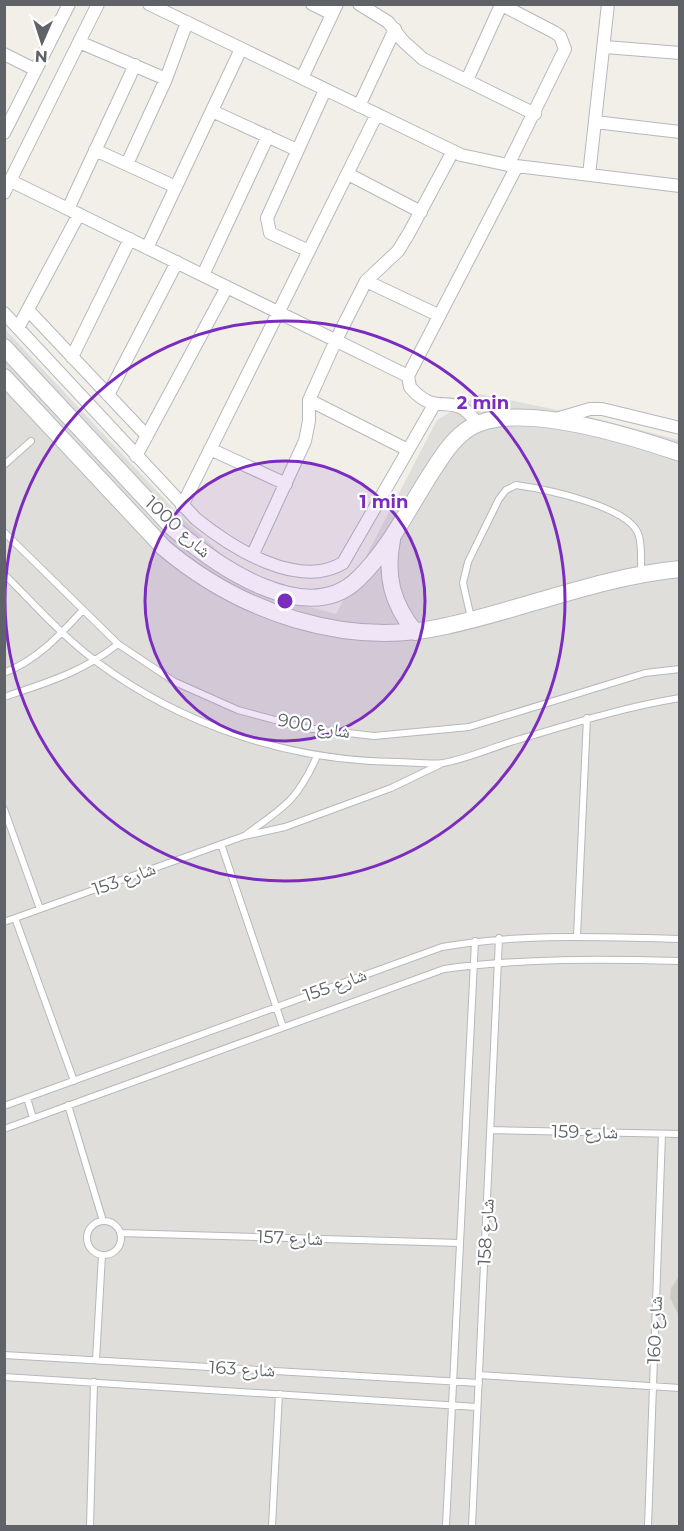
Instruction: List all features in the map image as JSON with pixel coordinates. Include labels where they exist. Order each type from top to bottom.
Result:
[{"type":"street","points":[[6,125],[69,4]]},
{"type":"street","points":[[4,193],[98,4]]},
{"type":"street","points":[[149,4],[172,9],[187,22],[453,151],[477,160],[680,186]]},
{"type":"street","points":[[302,78],[335,9],[312,4]]},
{"type":"street","points":[[359,4],[380,16],[423,58],[535,114]]},
{"type":"street","points":[[589,175],[608,4]]},
{"type":"street","points":[[467,80],[500,5],[554,32],[563,42],[563,56],[512,166],[408,376],[410,387],[416,394],[434,405],[464,409],[478,423],[518,417],[552,420],[680,453]]},
{"type":"street","points":[[127,164],[166,79],[187,22]]},
{"type":"street","points":[[359,106],[395,30]]},
{"type":"street","points":[[79,42],[166,79]]},
{"type":"street","points":[[605,47],[680,53]]},
{"type":"street","points":[[147,248],[242,49]]},
{"type":"street","points":[[4,54],[36,70]]},
{"type":"street","points":[[18,328],[74,212],[95,150],[135,65]]},
{"type":"street","points":[[309,251],[278,238],[267,228],[267,218],[326,90]]},
{"type":"street","points":[[212,111],[297,150]]},
{"type":"street","points":[[182,506],[377,114]]},
{"type":"street","points":[[595,122],[680,132]]},
{"type":"street","points":[[203,275],[268,136]]},
{"type":"street","points":[[95,150],[176,187]]},
{"type":"street","points":[[253,554],[305,441],[309,422],[309,400],[336,340],[366,281],[398,251],[453,151]]},
{"type":"street","points":[[348,174],[421,212]]},
{"type":"street","points":[[11,181],[408,376]]},
{"type":"street","points":[[72,357],[130,239]]},
{"type":"street","points":[[108,395],[177,262]]},
{"type":"street","points":[[366,281],[438,315]]},
{"type":"street","points":[[136,456],[227,287]]},
{"type":"street","points":[[28,310],[147,436]]},
{"type":"street","points":[[4,313],[182,506],[210,530],[280,567],[300,573],[321,573],[343,563],[434,405]]},
{"type":"street","name":"شارع 1000","points":[[4,347],[173,528],[219,564],[256,584],[299,596],[318,597],[343,589],[357,580],[392,539],[445,452],[478,423]]},
{"type":"street","name":"شارع 1000","points":[[4,377],[164,548],[211,583],[269,612],[305,622],[375,633],[415,632],[471,619],[546,597],[680,569]]},
{"type":"street","points":[[309,400],[408,450]]},
{"type":"street","points":[[552,420],[590,409],[602,409],[680,428]]},
{"type":"street","points":[[210,449],[286,484]]},
{"type":"street","points":[[392,539],[388,559],[389,579],[398,607],[415,632]]},
{"type":"lane","points":[[4,465],[31,441]]},
{"type":"lane","points":[[471,619],[464,583],[468,562],[499,499],[506,490],[516,485],[604,507],[624,518],[639,534],[642,576]]},
{"type":"lane","name":"شارع 900","points":[[4,532],[118,644],[175,682],[238,710],[305,728],[374,736],[469,727],[645,673],[680,669]]},
{"type":"lane","name":"شارع 900","points":[[4,574],[62,632],[96,661],[143,692],[199,721],[250,739],[317,756],[378,762],[443,763],[587,718],[680,698]]},
{"type":"lane","points":[[4,673],[20,667],[42,652],[82,611]]},
{"type":"lane","points":[[4,697],[64,678],[96,661],[118,644]]},
{"type":"lane","points":[[577,936],[587,718]]},
{"type":"lane","points":[[244,836],[292,800],[306,780],[317,756]]},
{"type":"lane","points":[[244,836],[285,826],[391,788],[443,763]]},
{"type":"lane","points":[[4,809],[40,909]]},
{"type":"lane","name":"شارع 153","points":[[4,922],[244,836]]},
{"type":"lane","points":[[221,844],[283,1027]]},
{"type":"lane","points":[[15,918],[74,1081]]},
{"type":"lane","name":"شارع 155","points":[[4,1106],[442,947],[499,938],[577,936],[680,939]]},
{"type":"lane","name":"شارع 158","points":[[472,1527],[499,938]]},
{"type":"lane","name":"شارع 158","points":[[446,1527],[475,941]]},
{"type":"lane","name":"شارع 155","points":[[4,1129],[444,969],[498,962],[576,959],[680,961]]},
{"type":"lane","points":[[27,1098],[33,1118]]},
{"type":"lane","points":[[68,1106],[103,1221]]},
{"type":"lane","name":"شارع 159","points":[[490,1130],[680,1134]]},
{"type":"lane","name":"شارع 160","points":[[648,1527],[662,1134]]},
{"type":"lane","points":[[103,1221],[111,1222],[120,1233],[117,1249],[110,1254],[102,1255],[92,1251],[87,1242],[87,1232],[93,1224],[103,1221]]},
{"type":"lane","name":"شارع 157","points":[[120,1233],[460,1243]]},
{"type":"lane","points":[[96,1360],[102,1255]]},
{"type":"lane","name":"شارع 163","points":[[4,1355],[478,1383]]},
{"type":"lane","points":[[479,1375],[680,1388]]},
{"type":"lane","name":"شارع 163","points":[[4,1377],[477,1407]]},
{"type":"lane","points":[[90,1527],[94,1382]]},
{"type":"lane","points":[[272,1527],[279,1394]]},
{"type":"shaded area","points":[[5,329],[183,519],[239,570],[298,604],[336,614],[437,420],[480,394],[591,417],[679,440],[679,1526],[5,1526]]},
{"type":"building","points":[[680,1275],[680,1318],[670,1298],[671,1288]]}]
